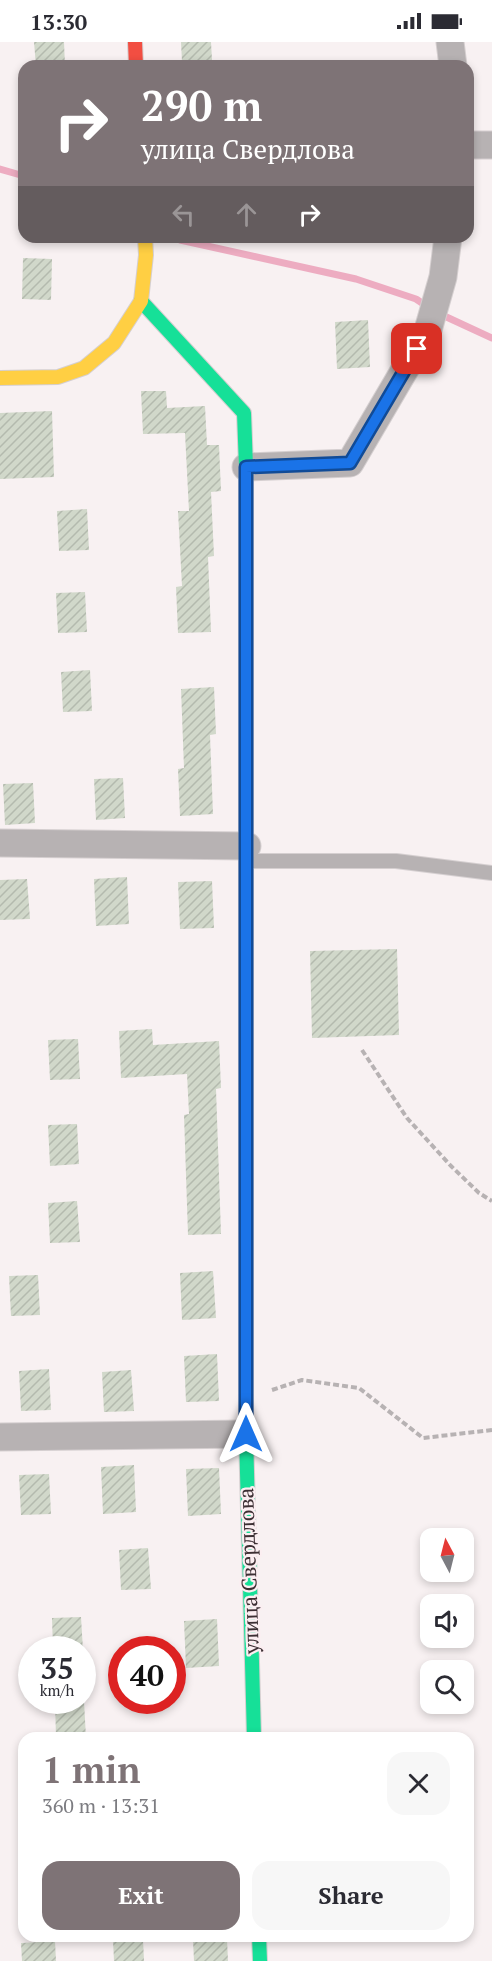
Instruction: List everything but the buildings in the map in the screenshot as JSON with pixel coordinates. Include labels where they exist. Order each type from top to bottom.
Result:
[{"type":"street","points":[[135,42],[136,60]]},
{"type":"street","points":[[450,42],[452,60]]},
{"type":"street","points":[[474,145],[492,145]]},
{"type":"street","points":[[0,378],[58,377],[84,368],[114,343],[141,301],[145,243]]},
{"type":"street","points":[[246,467],[350,463],[428,330],[442,277],[447,243]]},
{"type":"street","name":"улица Свердлова","points":[[141,301],[244,413],[247,853],[246,1434],[254,1732]]},
{"type":"street","points":[[0,843],[247,853]]},
{"type":"street","points":[[0,1437],[246,1434]]},
{"type":"street","points":[[259,1942],[260,1961]]},
{"type":"lane","points":[[247,853],[396,861],[492,873]]},
{"type":"path","points":[[362,1050],[407,1118],[479,1193],[492,1201]]},
{"type":"path","points":[[271,1390],[302,1380],[359,1388],[423,1438],[492,1430]]},
{"type":"waterway","points":[[0,169],[18,174]]},
{"type":"waterway","points":[[194,243],[356,279],[416,299],[428,307]]},
{"type":"waterway","points":[[440,314],[492,338]]},
{"type":"traffic: fast","points":[[141,301],[244,413],[246,878]]},
{"type":"traffic: fast","points":[[246,1070],[246,1434],[254,1732]]},
{"type":"traffic: fast","points":[[259,1942],[260,1961]]},
{"type":"traffic: slow","points":[[0,378],[58,377],[84,368],[114,343],[141,301],[145,243]]},
{"type":"traffic: jam","points":[[135,42],[136,60]]},
{"type":"traffic: jam","points":[[246,878],[246,1070]]},
{"type":"route","points":[[246,1434],[246,467],[350,463],[417,349]]}]
